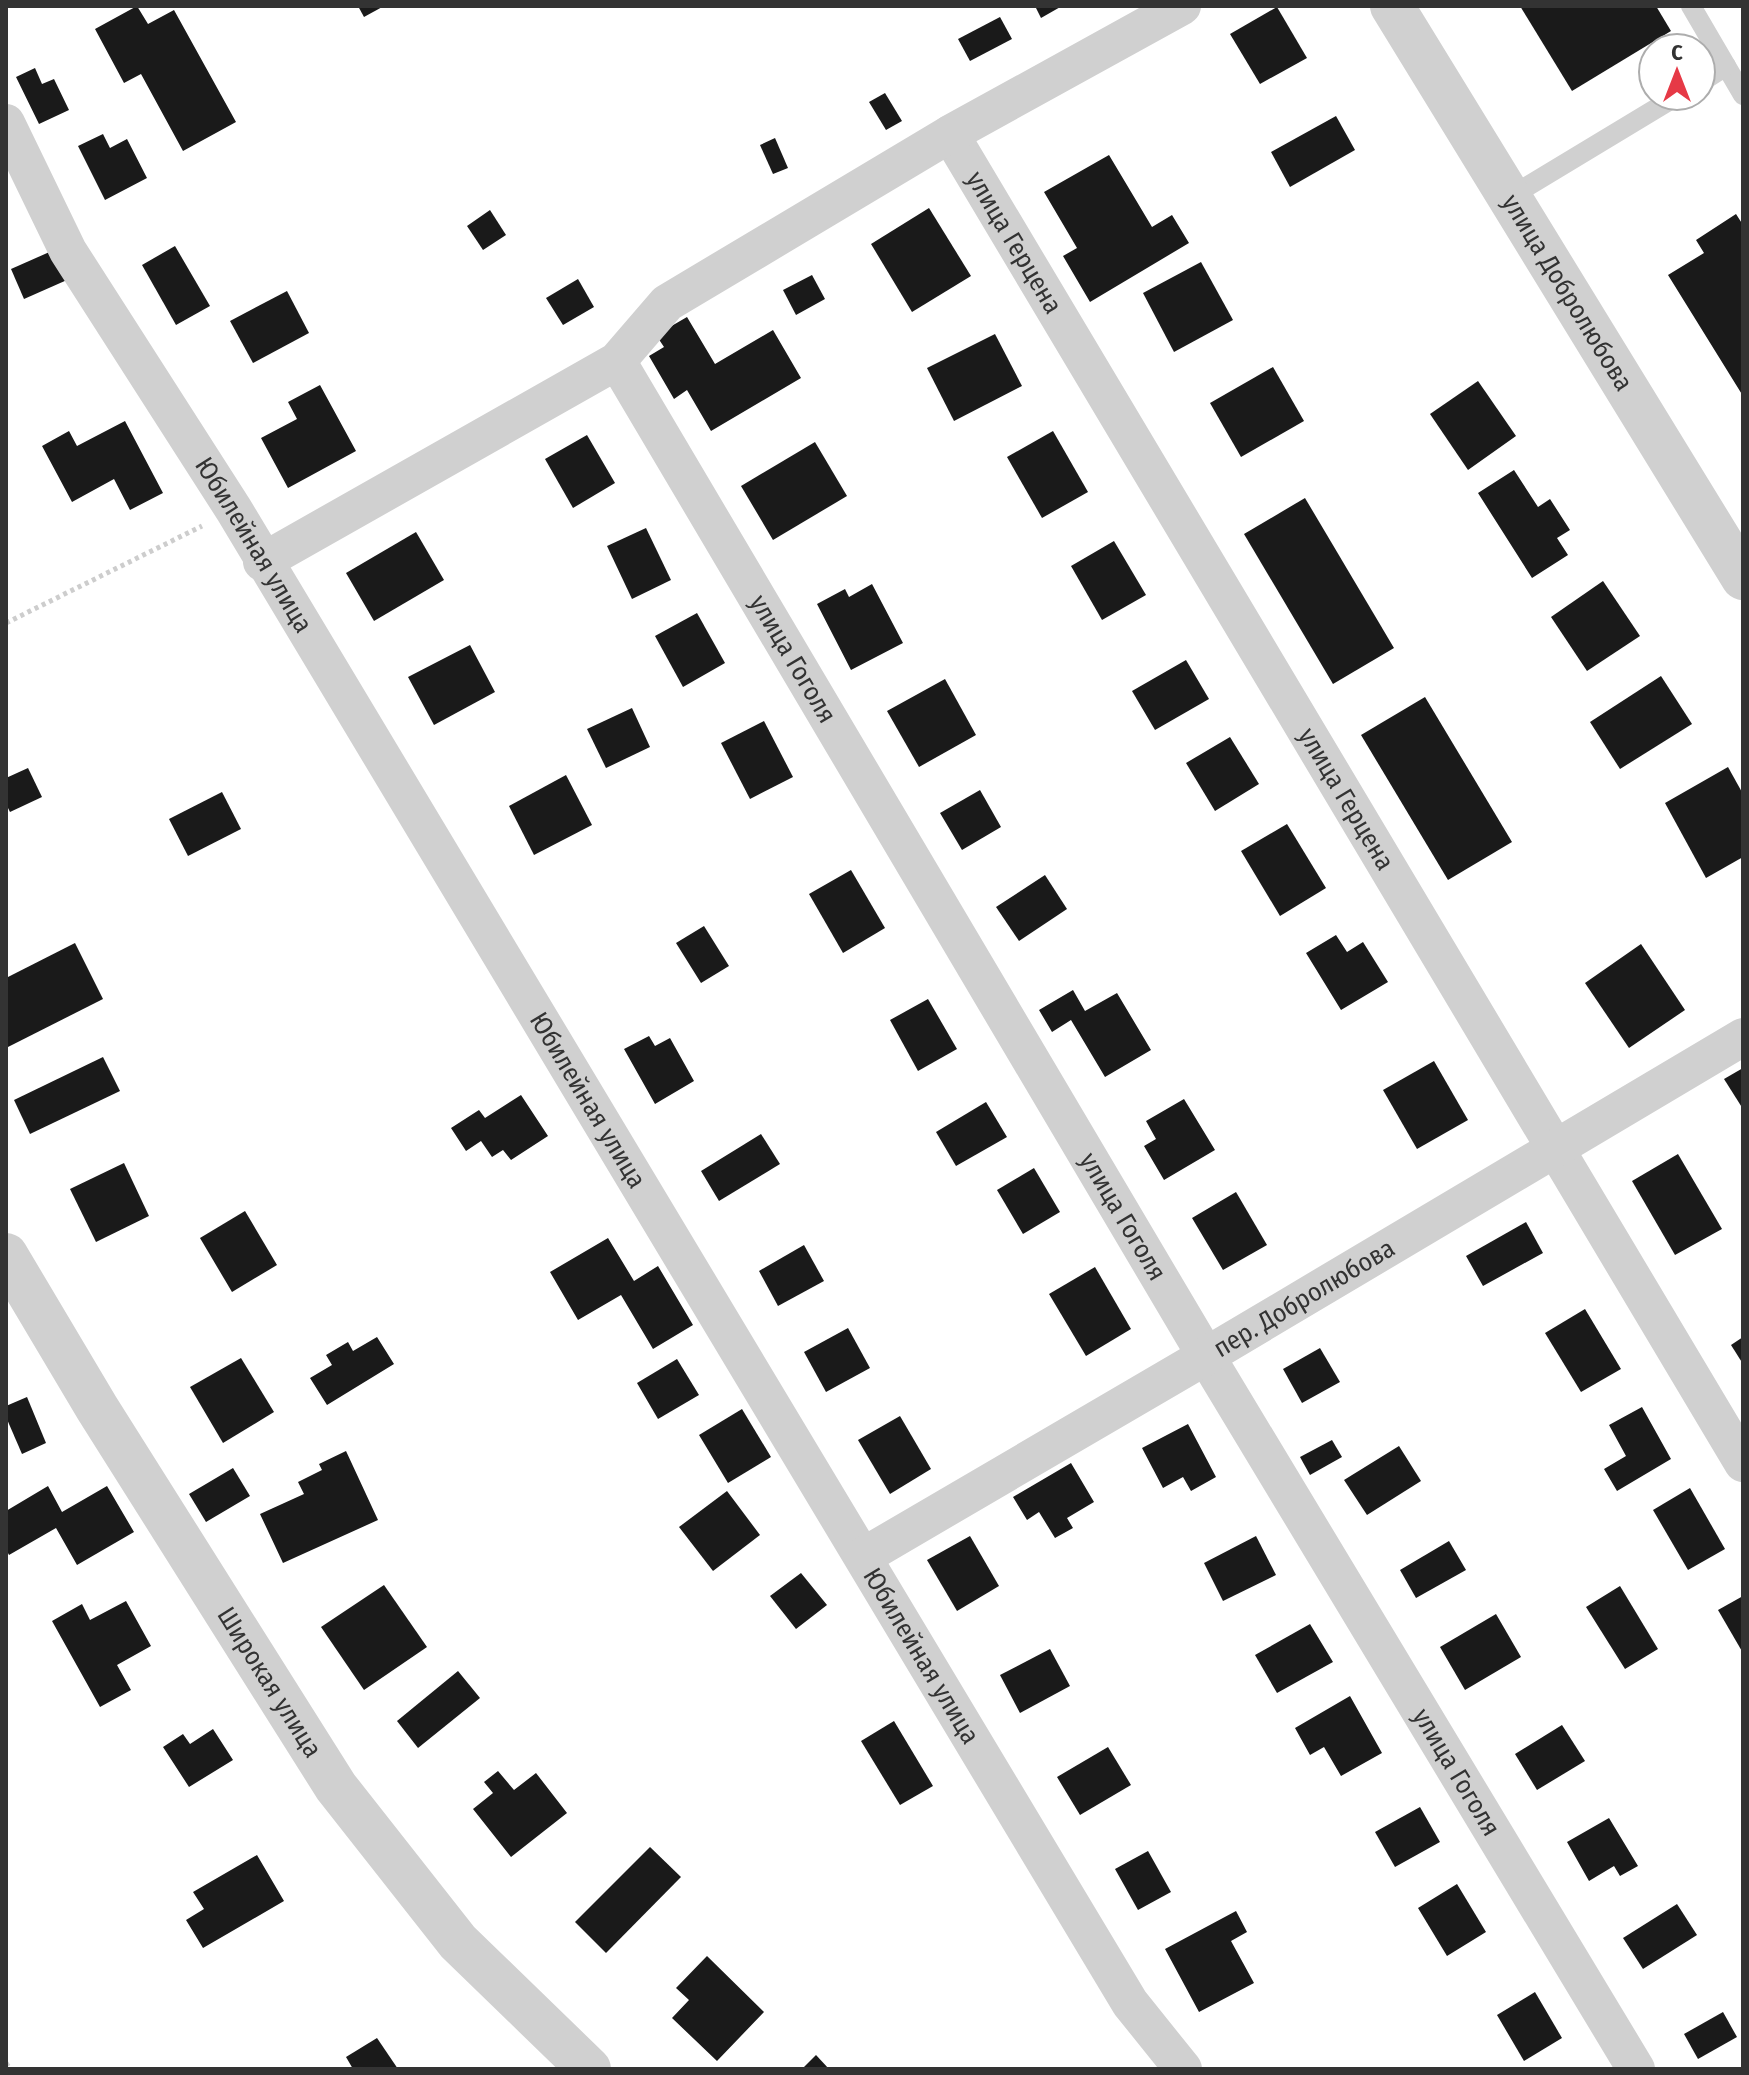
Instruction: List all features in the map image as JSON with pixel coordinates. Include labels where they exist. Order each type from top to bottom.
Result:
[{"type":"street","points":[[262,562],[617,361],[667,303],[950,134],[1182,6]]},
{"type":"street","name":"улица Добролюбова","points":[[1392,6],[1743,578]]},
{"type":"street","name":"Юбилейная улица","points":[[6,123],[68,251],[234,510],[262,562],[864,1556],[1130,2003],[1183,2069]]},
{"type":"street","name":"улица Герцена","points":[[950,134],[1743,1463]]},
{"type":"street","name":"улица Гоголя","points":[[617,361],[1206,1356],[1636,2069]]},
{"type":"street","name":"пер. Добролюбова","points":[[864,1556],[1743,1037]]},
{"type":"street","name":"Широкая улица","points":[[6,1255],[97,1408],[336,1787],[458,1942],[589,2069]]},
{"type":"lane","points":[[1691,6],[1743,95]]},
{"type":"lane","points":[[1717,72],[1726,66]]},
{"type":"lane","points":[[1508,198],[1650,112]]},
{"type":"path","points":[[6,623],[234,510]]},
{"type":"path","points":[[6,2063],[10,2069]]},
{"type":"building","points":[[137,6],[148,24],[174,10],[236,122],[183,151],[141,74],[124,83],[95,29]]},
{"type":"building","points":[[358,6],[384,6],[364,17]]},
{"type":"building","points":[[1035,6],[1062,6],[1041,18]]},
{"type":"building","points":[[1520,6],[1656,6],[1671,31],[1637,32],[1637,52],[1572,91]]},
{"type":"building","points":[[1277,7],[1307,58],[1260,84],[1230,34]]},
{"type":"building","points":[[1000,17],[1012,39],[970,61],[958,39]]},
{"type":"building","points":[[35,68],[42,84],[54,79],[69,110],[39,124],[16,77]]},
{"type":"building","points":[[885,93],[902,121],[886,130],[869,102]]},
{"type":"building","points":[[1336,116],[1355,150],[1290,187],[1271,152]]},
{"type":"building","points":[[103,134],[110,148],[127,139],[147,178],[105,200],[78,146]]},
{"type":"building","points":[[775,138],[788,168],[773,174],[760,145]]},
{"type":"building","points":[[1109,155],[1152,227],[1172,215],[1189,243],[1090,302],[1063,256],[1077,248],[1044,192]]},
{"type":"building","points":[[929,208],[971,276],[912,312],[871,244]]},
{"type":"building","points":[[490,210],[506,235],[483,250],[467,226]]},
{"type":"building","points":[[1736,214],[1743,225],[1743,396],[1668,275],[1704,253],[1696,240]]},
{"type":"building","points":[[175,246],[210,306],[176,325],[142,265]]},
{"type":"building","points":[[54,250],[67,280],[24,299],[11,269]]},
{"type":"building","points":[[1201,262],[1233,320],[1174,352],[1143,293]]},
{"type":"building","points":[[812,275],[825,299],[796,315],[783,290]]},
{"type":"building","points":[[578,279],[594,307],[563,325],[546,298]]},
{"type":"building","points":[[287,291],[309,333],[253,363],[230,321]]},
{"type":"building","points":[[687,317],[715,364],[773,330],[801,378],[711,431],[687,390],[674,399],[649,356],[664,347],[656,335]]},
{"type":"building","points":[[995,334],[1022,386],[954,421],[927,368]]},
{"type":"building","points":[[1273,367],[1304,421],[1241,457],[1210,403]]},
{"type":"building","points":[[1478,381],[1516,436],[1468,470],[1430,414]]},
{"type":"building","points":[[320,385],[356,451],[288,488],[261,438],[297,419],[288,402]]},
{"type":"building","points":[[125,421],[163,493],[130,510],[114,479],[72,502],[42,446],[69,431],[77,446]]},
{"type":"building","points":[[1053,431],[1088,492],[1042,518],[1007,457]]},
{"type":"building","points":[[587,435],[615,483],[573,508],[545,459]]},
{"type":"building","points":[[815,442],[847,496],[773,540],[741,486]]},
{"type":"building","points":[[1514,470],[1538,507],[1550,499],[1570,530],[1557,538],[1568,555],[1532,578],[1478,493]]},
{"type":"building","points":[[1305,498],[1394,648],[1333,684],[1244,534]]},
{"type":"building","points":[[646,528],[671,580],[632,599],[607,546]]},
{"type":"building","points":[[416,532],[444,580],[374,621],[346,573]]},
{"type":"building","points":[[1114,541],[1146,595],[1102,620],[1071,566]]},
{"type":"building","points":[[1603,581],[1640,636],[1587,671],[1551,617]]},
{"type":"building","points":[[872,584],[903,643],[851,670],[817,604],[845,589],[849,597]]},
{"type":"building","points":[[697,613],[725,663],[683,687],[655,636]]},
{"type":"building","points":[[470,645],[495,692],[434,725],[408,677]]},
{"type":"building","points":[[1186,660],[1209,699],[1155,730],[1132,691]]},
{"type":"building","points":[[1661,676],[1692,724],[1620,769],[1590,722]]},
{"type":"building","points":[[945,679],[976,735],[919,767],[887,711]]},
{"type":"building","points":[[1425,697],[1512,842],[1448,880],[1361,735]]},
{"type":"building","points":[[632,708],[650,747],[606,768],[587,729]]},
{"type":"building","points":[[764,721],[793,777],[750,799],[721,743]]},
{"type":"building","points":[[1230,737],[1259,784],[1215,811],[1186,763]]},
{"type":"building","points":[[1728,767],[1743,794],[1743,857],[1706,878],[1665,803]]},
{"type":"building","points":[[28,768],[42,797],[10,812],[6,804],[6,778]]},
{"type":"building","points":[[566,775],[592,825],[534,855],[509,806]]},
{"type":"building","points":[[980,790],[1001,827],[962,850],[940,813]]},
{"type":"building","points":[[222,792],[241,829],[188,856],[169,819]]},
{"type":"building","points":[[1287,824],[1326,888],[1280,916],[1241,851]]},
{"type":"building","points":[[851,870],[885,928],[843,953],[809,894]]},
{"type":"building","points":[[1045,875],[1067,909],[1019,941],[996,907]]},
{"type":"building","points":[[704,926],[729,966],[701,983],[676,943]]},
{"type":"building","points":[[1336,935],[1347,952],[1363,942],[1388,982],[1341,1010],[1306,953]]},
{"type":"building","points":[[75,943],[103,999],[6,1048],[6,978]]},
{"type":"building","points":[[1641,944],[1685,1010],[1629,1048],[1585,983]]},
{"type":"building","points":[[1073,990],[1085,1011],[1117,993],[1151,1050],[1105,1077],[1071,1020],[1052,1032],[1039,1010]]},
{"type":"building","points":[[928,999],[957,1049],[918,1071],[890,1020]]},
{"type":"building","points":[[649,1036],[655,1046],[670,1038],[694,1081],[655,1104],[624,1049]]},
{"type":"building","points":[[103,1057],[120,1091],[30,1134],[14,1100]]},
{"type":"building","points":[[1434,1061],[1468,1120],[1417,1149],[1383,1090]]},
{"type":"building","points":[[1743,1068],[1743,1109],[1724,1079]]},
{"type":"building","points":[[521,1095],[548,1136],[511,1160],[503,1150],[492,1157],[481,1141],[466,1151],[451,1128],[479,1110],[485,1118]]},
{"type":"building","points":[[1184,1099],[1215,1150],[1164,1180],[1144,1146],[1156,1139],[1146,1121]]},
{"type":"building","points":[[986,1102],[1007,1137],[956,1166],[936,1132]]},
{"type":"building","points":[[761,1134],[780,1164],[719,1201],[701,1171]]},
{"type":"building","points":[[1678,1154],[1722,1229],[1675,1255],[1632,1181]]},
{"type":"building","points":[[124,1163],[149,1216],[96,1242],[70,1189]]},
{"type":"building","points":[[1034,1168],[1060,1212],[1023,1234],[997,1190]]},
{"type":"building","points":[[1236,1192],[1267,1245],[1223,1270],[1192,1218]]},
{"type":"building","points":[[245,1211],[277,1265],[232,1292],[200,1238]]},
{"type":"building","points":[[1526,1222],[1543,1253],[1483,1286],[1466,1256]]},
{"type":"building","points":[[608,1238],[634,1281],[658,1266],[693,1325],[653,1349],[621,1295],[578,1320],[550,1272]]},
{"type":"building","points":[[804,1245],[824,1281],[778,1306],[759,1271]]},
{"type":"building","points":[[1095,1267],[1131,1329],[1086,1356],[1049,1294]]},
{"type":"building","points":[[1585,1309],[1621,1369],[1581,1392],[1545,1333]]},
{"type":"building","points":[[848,1328],[870,1368],[826,1392],[804,1352]]},
{"type":"building","points":[[377,1337],[394,1364],[327,1405],[310,1378],[332,1365],[326,1355],[348,1342],[353,1351]]},
{"type":"building","points":[[1743,1337],[1743,1364],[1731,1345]]},
{"type":"building","points":[[1320,1348],[1340,1382],[1302,1403],[1283,1369]]},
{"type":"building","points":[[241,1358],[274,1412],[223,1443],[190,1387]]},
{"type":"building","points":[[677,1359],[699,1395],[658,1419],[637,1383]]},
{"type":"building","points":[[27,1397],[46,1443],[22,1454],[6,1417],[6,1406]]},
{"type":"building","points":[[1642,1407],[1671,1459],[1617,1491],[1604,1469],[1626,1456],[1609,1425]]},
{"type":"building","points":[[742,1409],[771,1457],[728,1483],[699,1435]]},
{"type":"building","points":[[900,1416],[931,1469],[890,1494],[858,1440]]},
{"type":"building","points":[[1188,1424],[1216,1477],[1191,1491],[1183,1477],[1163,1488],[1142,1448]]},
{"type":"building","points":[[1332,1440],[1342,1457],[1310,1475],[1300,1457]]},
{"type":"building","points":[[1399,1446],[1421,1481],[1367,1515],[1344,1480]]},
{"type":"building","points":[[346,1451],[378,1520],[283,1563],[260,1514],[304,1494],[298,1482],[322,1470],[319,1464]]},
{"type":"building","points":[[1071,1463],[1094,1502],[1067,1518],[1073,1528],[1055,1538],[1039,1512],[1027,1520],[1013,1497]]},
{"type":"building","points":[[233,1468],[250,1496],[206,1522],[189,1494]]},
{"type":"building","points":[[48,1486],[62,1512],[107,1486],[134,1532],[77,1565],[56,1528],[9,1555],[6,1549],[6,1511]]},
{"type":"building","points":[[1690,1488],[1725,1549],[1688,1570],[1653,1510]]},
{"type":"building","points":[[727,1491],[760,1535],[713,1571],[679,1527]]},
{"type":"building","points":[[970,1536],[999,1586],[957,1611],[927,1560]]},
{"type":"building","points":[[1256,1536],[1276,1575],[1223,1601],[1204,1563]]},
{"type":"building","points":[[1449,1541],[1466,1570],[1416,1598],[1400,1570]]},
{"type":"building","points":[[801,1573],[827,1605],[796,1629],[770,1596]]},
{"type":"building","points":[[384,1585],[427,1647],[364,1690],[321,1627]]},
{"type":"building","points":[[1620,1586],[1658,1649],[1625,1669],[1586,1607]]},
{"type":"building","points":[[1743,1596],[1743,1653],[1718,1610]]},
{"type":"building","points":[[126,1601],[151,1646],[117,1665],[131,1690],[100,1707],[52,1621],[82,1604],[90,1620]]},
{"type":"building","points":[[1496,1614],[1521,1657],[1465,1690],[1440,1647]]},
{"type":"building","points":[[1310,1624],[1333,1662],[1277,1693],[1255,1655]]},
{"type":"building","points":[[1050,1649],[1070,1686],[1020,1713],[1000,1675]]},
{"type":"building","points":[[458,1671],[480,1698],[418,1748],[397,1721]]},
{"type":"building","points":[[1350,1696],[1382,1753],[1341,1776],[1324,1747],[1310,1755],[1295,1728]]},
{"type":"building","points":[[894,1721],[933,1786],[900,1805],[861,1741]]},
{"type":"building","points":[[1562,1725],[1585,1761],[1537,1790],[1515,1754]]},
{"type":"building","points":[[213,1729],[233,1760],[189,1787],[163,1747],[183,1734],[190,1744]]},
{"type":"building","points":[[1108,1747],[1131,1785],[1080,1815],[1057,1777]]},
{"type":"building","points":[[498,1771],[514,1790],[536,1773],[567,1813],[511,1857],[473,1809],[493,1793],[484,1782]]},
{"type":"building","points":[[1420,1807],[1440,1842],[1395,1867],[1375,1832]]},
{"type":"building","points":[[1609,1818],[1638,1866],[1620,1876],[1614,1866],[1589,1881],[1567,1842]]},
{"type":"building","points":[[650,1847],[681,1877],[606,1953],[575,1922]]},
{"type":"building","points":[[1148,1851],[1171,1892],[1138,1910],[1115,1869]]},
{"type":"building","points":[[257,1855],[284,1901],[203,1948],[186,1920],[204,1909],[193,1892]]},
{"type":"building","points":[[1457,1884],[1486,1932],[1447,1956],[1418,1908]]},
{"type":"building","points":[[1677,1904],[1697,1935],[1643,1969],[1623,1938]]},
{"type":"building","points":[[1236,1911],[1247,1932],[1231,1941],[1254,1983],[1199,2012],[1165,1949]]},
{"type":"building","points":[[707,1956],[764,2012],[717,2061],[672,2018],[689,2000],[676,1988]]},
{"type":"building","points":[[1535,1992],[1562,2038],[1524,2061],[1497,2015]]},
{"type":"building","points":[[1723,2012],[1737,2037],[1698,2059],[1684,2034]]},
{"type":"building","points":[[377,2038],[398,2069],[353,2069],[346,2057]]},
{"type":"building","points":[[816,2055],[829,2069],[802,2069]]}]
